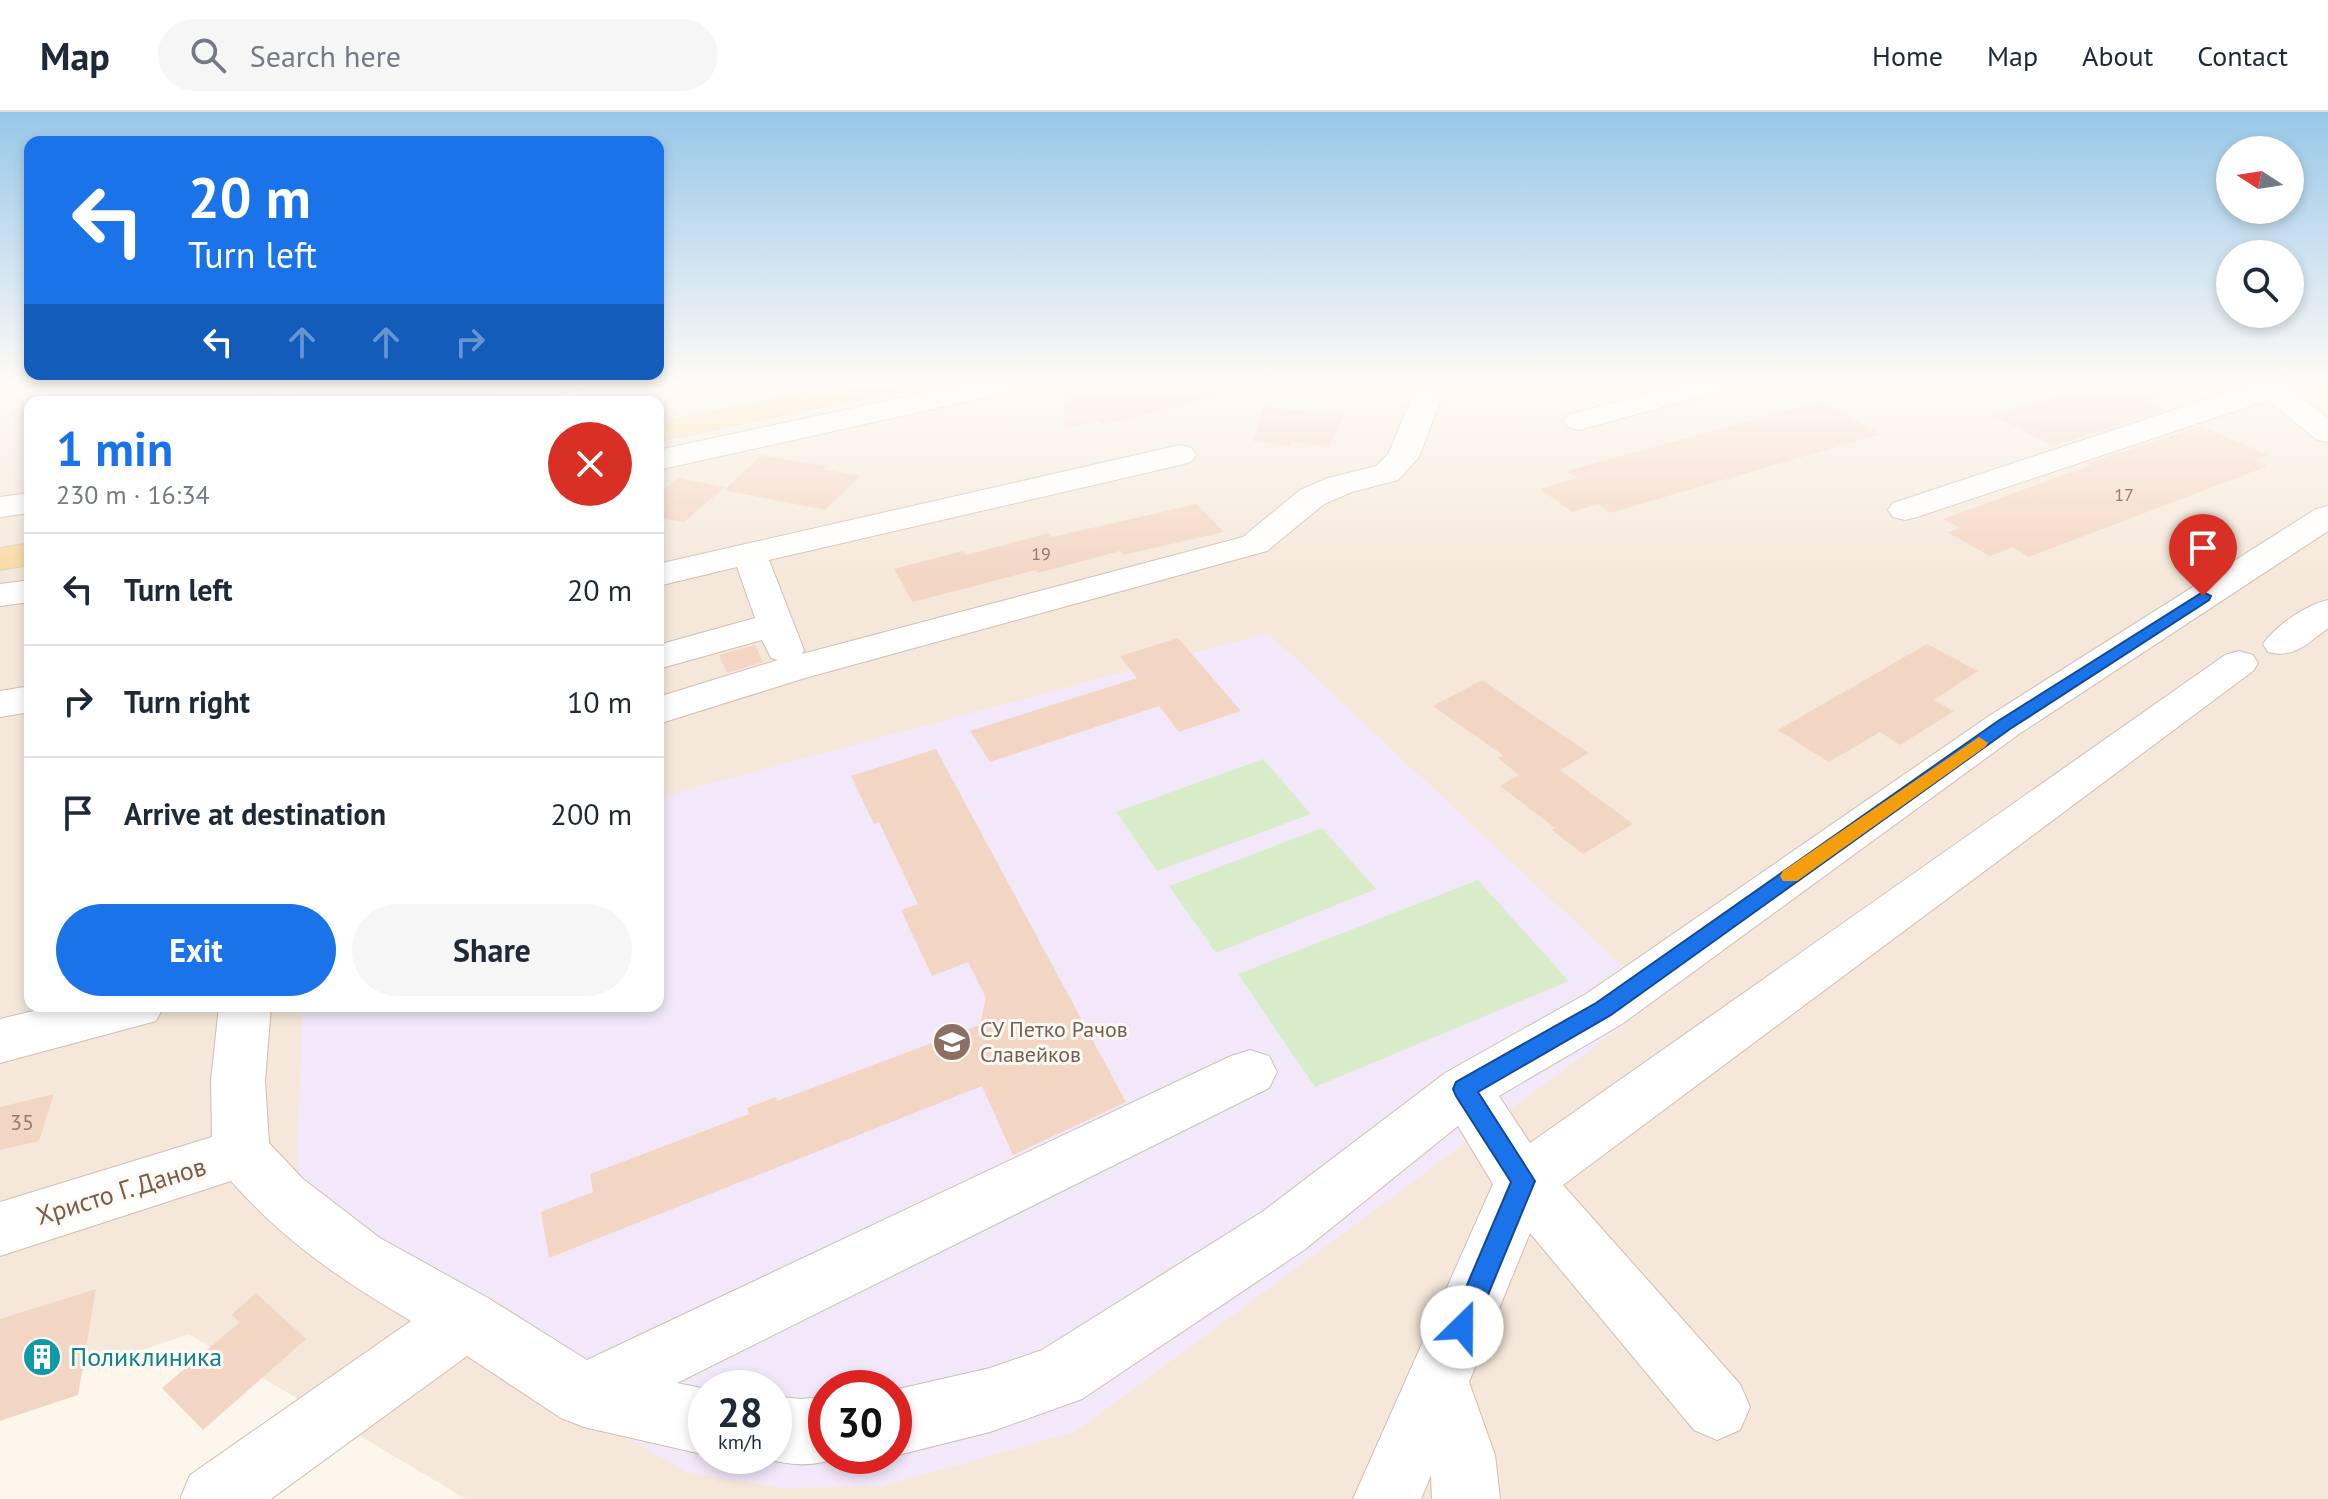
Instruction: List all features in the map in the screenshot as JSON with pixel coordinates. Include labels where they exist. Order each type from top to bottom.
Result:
[{"type":"main road","points":[[0,534],[24,530]]},
{"type":"main road","points":[[0,559],[24,555]]},
{"type":"street","points":[[664,459],[709,449]]},
{"type":"street","points":[[664,709],[791,669],[1255,544],[1312,497],[1340,485],[1387,473],[1403,457],[1406,449]]},
{"type":"street","points":[[1905,510],[2085,449]]},
{"type":"street","points":[[664,574],[1180,455]]},
{"type":"street","points":[[0,507],[24,504]]},
{"type":"street","points":[[912,1419],[990,1400],[1059,1376],[1283,1231],[1464,1089],[1604,1009],[2004,725],[2328,516]]},
{"type":"street","points":[[750,555],[791,669]]},
{"type":"street","points":[[0,595],[24,592]]},
{"type":"street","points":[[2282,644],[2328,611]]},
{"type":"street","points":[[664,655],[776,624]]},
{"type":"street","points":[[1387,1499],[1523,1181],[2239,663]]},
{"type":"street","points":[[0,704],[24,700]]},
{"type":"street","points":[[0,1041],[114,1012]]},
{"type":"street","points":[[244,1012],[238,1081],[241,1153],[283,1198],[359,1258],[466,1319],[584,1395],[688,1418]]},
{"type":"street","points":[[584,1395],[1250,1072]]},
{"type":"street","points":[[1464,1089],[1523,1181],[1717,1407]]},
{"type":"street","name":"Христо Г. Данов","points":[[0,1229],[241,1153]]},
{"type":"street","points":[[214,1499],[466,1319]]},
{"type":"street","points":[[1438,1385],[1466,1475],[1466,1499]]},
{"type":"shaded area","points":[[0,449],[24,449],[24,1012],[664,1012],[664,449],[2328,449],[2328,1499],[466,1499],[189,1334],[0,1398]]},
{"type":"shaded area","name":"СУ Петко Рачов Славейков","points":[[1268,633],[1658,1000],[1075,1432],[882,1486],[782,1488],[699,1474],[792,1474],[792,1370],[688,1370],[687,1472],[459,1343],[304,1200],[297,1160],[303,1012],[664,1012],[664,796]]},
{"type":"green space","points":[[1263,759],[1311,814],[1157,871],[1116,812]]},
{"type":"green space","points":[[1322,828],[1376,889],[1216,953],[1169,886]]},
{"type":"green space","points":[[1478,880],[1569,981],[1315,1087],[1238,974]]},
{"type":"building","points":[[1648,449],[1830,449],[1610,513],[1598,504],[1572,512],[1540,489],[1577,478],[1567,471]]},
{"type":"building","points":[[2132,449],[2254,449],[2268,455],[2255,460],[2268,466],[2029,557],[2013,547],[1990,556],[1947,532],[1960,528],[1943,519],[2091,465],[2088,463]]},
{"type":"building","points":[[762,455],[826,466],[823,469],[860,476],[825,510],[724,490]]},
{"type":"building","points":[[679,478],[725,487],[684,522],[664,519],[664,489]]},
{"type":"building","points":[[1197,504],[1224,532],[1123,555],[1120,551],[1038,573],[1035,570],[913,602],[894,569],[963,551],[966,555],[1049,533],[1052,537]]},
{"type":"building","points":[[1178,638],[1241,711],[1179,732],[1159,706],[990,762],[970,731],[1137,678],[1120,656]]},
{"type":"building","points":[[1927,644],[1978,671],[1934,700],[1954,711],[1900,745],[1880,732],[1829,762],[1778,730]]},
{"type":"building","points":[[755,645],[763,662],[727,673],[719,655]]},
{"type":"building","points":[[1482,680],[1589,753],[1560,770],[1633,824],[1583,854],[1500,786],[1519,775],[1498,758],[1504,756],[1433,706]]},
{"type":"building","points":[[936,749],[1126,1102],[1013,1155],[982,1086],[549,1258],[541,1212],[593,1192],[590,1174],[749,1114],[747,1108],[776,1097],[777,1101],[980,1025],[986,998],[968,962],[932,976],[901,910],[918,904],[879,822],[874,824],[851,776]]},
{"type":"building","points":[[54,1094],[39,1141],[0,1150],[0,1107]]},
{"type":"building","name":"Поликлиника","points":[[96,1289],[78,1395],[0,1421],[0,1319]]},
{"type":"building","points":[[256,1293],[306,1339],[203,1430],[162,1388],[240,1322],[231,1315]]},
{"type":"slow traffic","points":[[1790,876],[1979,743]]},
{"type":"place","name":"СУ Петко Рачов Славейков","points":[[952,1042]]},
{"type":"place","name":"Поликлиника","points":[[42,1357]]},
{"type":"route","points":[[1462,1327],[1523,1181],[1497,1136],[1464,1089],[1604,1009],[2004,725],[2203,596]]}]
